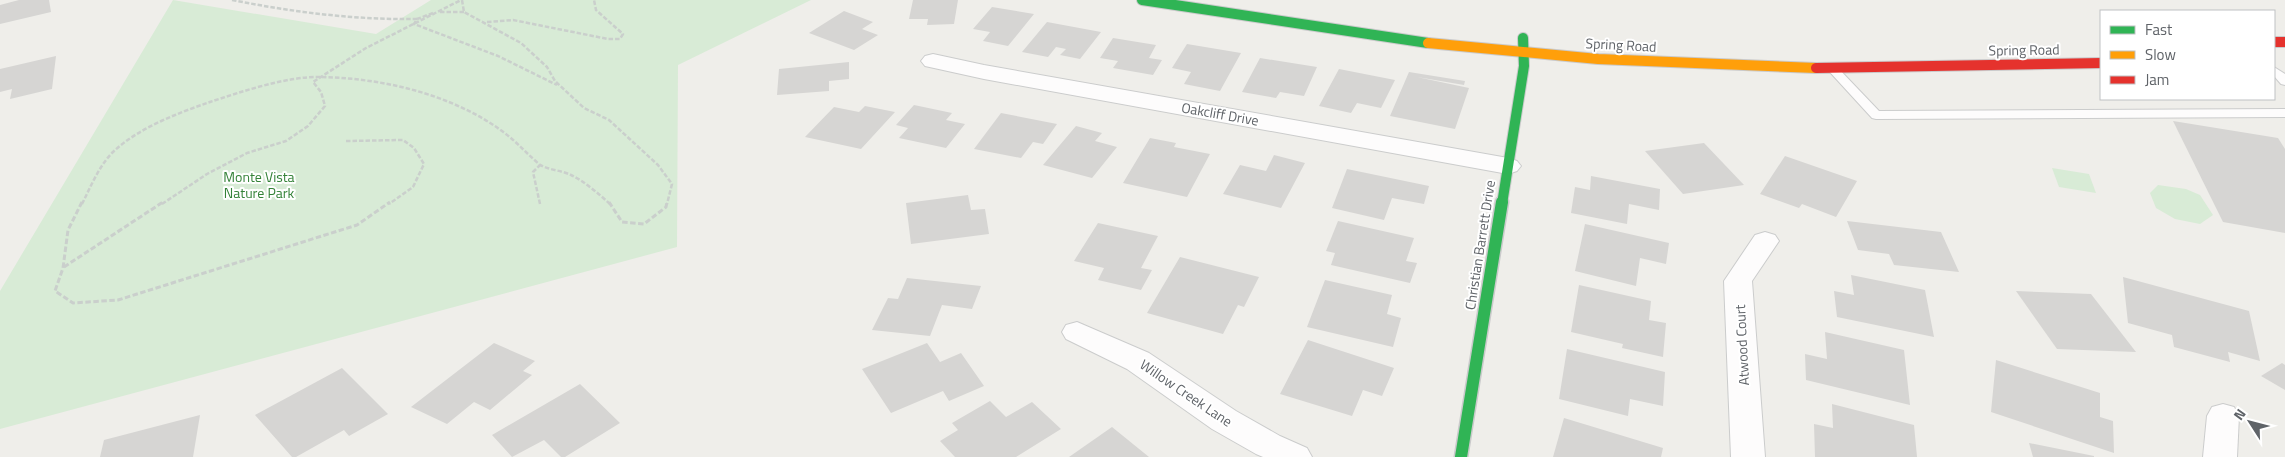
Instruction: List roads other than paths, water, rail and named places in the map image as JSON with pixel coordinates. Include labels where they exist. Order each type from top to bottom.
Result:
[{"type":"main road","name":"Spring Road","points":[[1142,0],[1272,22],[1524,53],[1714,65],[1832,68],[2100,63]]},
{"type":"main road","name":"Christian Barrett Drive","points":[[1461,457],[1508,166],[1524,53],[1523,38]]},
{"type":"street","name":"Oakcliff Drive","points":[[933,61],[984,72],[1508,166]]},
{"type":"street","name":"Atwood Court","points":[[1748,457],[1738,281],[1765,241]]},
{"type":"street","name":"Willow Creek Lane","points":[[1077,332],[1138,361],[1224,420],[1268,445],[1295,457]]},
{"type":"street","points":[[2220,457],[2223,416]]},
{"type":"lane","points":[[2276,64],[2285,81]]},
{"type":"lane","points":[[1832,68],[1876,115],[2285,113]]},
{"type":"park label","name":"Monte Vista Nature Park","points":[[259,186]]}]
